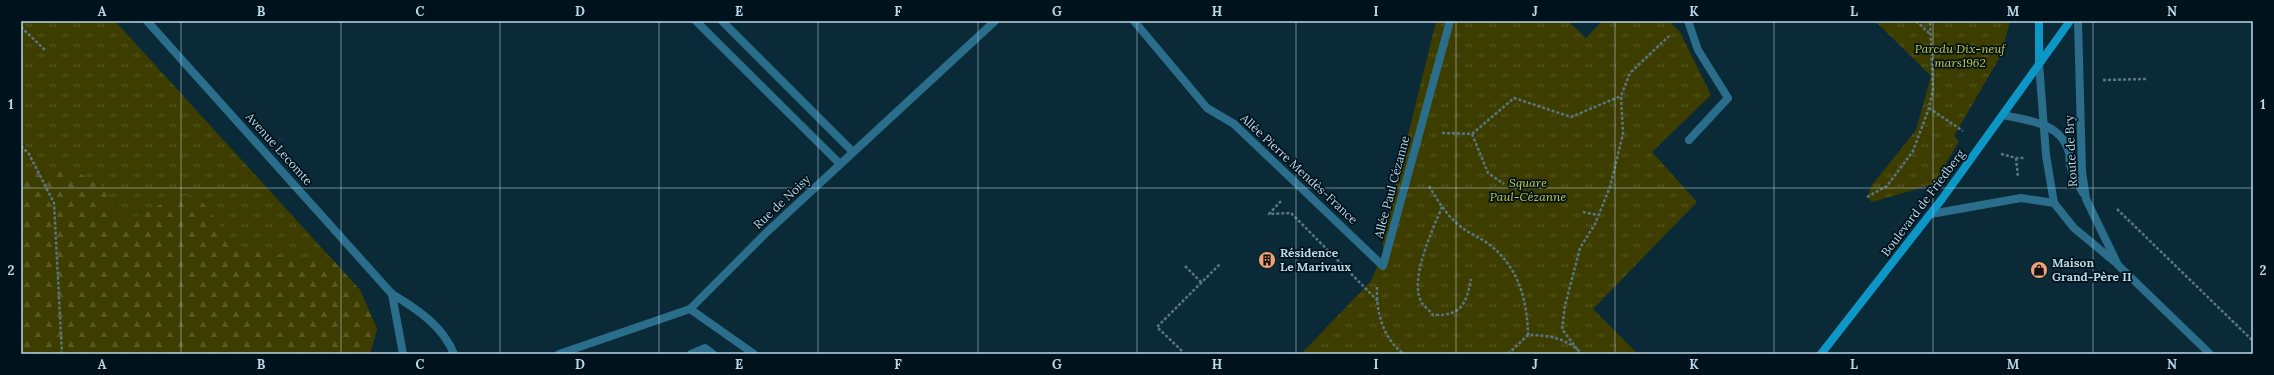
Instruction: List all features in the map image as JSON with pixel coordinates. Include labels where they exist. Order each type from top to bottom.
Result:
[{"type":"main road","points":[[2039,21],[2040,63]]},
{"type":"main road","name":"Boulevard de Friedberg","points":[[1821,354],[1931,214],[2070,21]]},
{"type":"street","name":"Avenue Lecomte","points":[[147,21],[392,294],[422,312],[450,343],[454,354]]},
{"type":"street","points":[[696,21],[840,164]]},
{"type":"street","points":[[722,21],[853,152]]},
{"type":"street","name":"Rue de Noisy","points":[[559,354],[690,309],[762,237],[995,21]]},
{"type":"street","name":"Allée Pierre Mendès-France","points":[[1134,21],[1208,108],[1234,124],[1383,266]]},
{"type":"street","name":"Allée Paul Cézanne","points":[[1383,266],[1450,21]]},
{"type":"street","points":[[1688,21],[1698,50],[1728,98],[1688,140]]},
{"type":"street","name":"Route de Bry","points":[[2078,21],[2082,170],[2086,199],[2118,265],[2210,354]]},
{"type":"street","points":[[2040,63],[2043,124],[2049,183],[2054,203],[2074,228],[2118,265]]},
{"type":"street","points":[[2003,115],[2043,124],[2056,131],[2064,141],[2069,153],[2071,169],[2086,199]]},
{"type":"street","points":[[1931,214],[2021,198],[2054,203]]},
{"type":"street","points":[[392,294],[403,354]]},
{"type":"street","points":[[690,309],[754,354]]},
{"type":"street","points":[[691,354],[705,348],[713,354]]},
{"type":"path","points":[[1916,21],[1930,34]]},
{"type":"path","points":[[1867,197],[1887,186],[1913,151],[1929,108],[1933,89],[1930,21]]},
{"type":"path","points":[[21,27],[45,50]]},
{"type":"path","points":[[1582,354],[1562,329],[1565,306],[1580,248],[1595,224],[1597,215],[1610,187],[1623,134],[1621,96],[1630,73],[1673,33]]},
{"type":"path","points":[[2096,80],[2146,79]]},
{"type":"path","points":[[1420,131],[1472,134],[1514,98],[1571,117],[1621,96]]},
{"type":"path","points":[[1929,108],[1966,133]]},
{"type":"path","points":[[1472,134],[1488,172],[1504,184]]},
{"type":"path","points":[[21,146],[29,154],[54,203],[62,354]]},
{"type":"path","points":[[1415,150],[1426,181],[1442,207],[1461,227],[1490,245],[1510,265],[1520,284],[1527,308],[1528,335]]},
{"type":"path","points":[[1997,153],[2016,158],[2029,157]]},
{"type":"path","points":[[2016,158],[2019,179]]},
{"type":"path","points":[[2115,206],[2253,341]]},
{"type":"path","points":[[1275,207],[1268,214],[1291,213],[1378,300]]},
{"type":"path","points":[[1442,207],[1424,249],[1418,286],[1422,302],[1433,315],[1448,315],[1460,308],[1468,296],[1471,279]]},
{"type":"path","points":[[1583,212],[1597,215]]},
{"type":"path","points":[[1182,351],[1157,327],[1221,263]]},
{"type":"path","points":[[1185,266],[1202,282]]},
{"type":"path","points":[[1383,266],[1377,288],[1379,320],[1396,348],[1404,354]]},
{"type":"path","points":[[1508,354],[1528,335],[1552,335],[1578,349]]},
{"type":"green space","points":[[21,21],[115,21],[360,290],[377,329],[370,354],[21,354]]},
{"type":"green space","name":"Square Paul-Cézanne","points":[[1436,21],[1568,21],[1586,38],[1602,21],[1669,21],[1680,32],[1711,95],[1652,152],[1697,202],[1593,309],[1638,354],[1301,354],[1371,281],[1383,252],[1383,238]]},
{"type":"green space","name":"Parcdu Dix-neuf mars1962","points":[[1875,21],[2010,21],[2001,55],[1954,136],[1959,141],[1934,184],[1872,202],[1867,197],[1872,185],[1916,130],[1931,76]]},
{"type":"green space","points":[[21,171],[68,172],[80,174],[90,178],[100,184],[108,193],[115,214],[128,218],[145,213],[174,198],[189,196],[196,198],[203,203],[226,233],[238,244],[260,252],[272,254],[296,257],[331,258],[360,290],[377,329],[370,354],[21,354]]},
{"type":"place","name":"Résidence Le Marivaux","points":[[1267,260]]},
{"type":"place","name":"Maison Grand-Père II","points":[[2039,270]]}]
